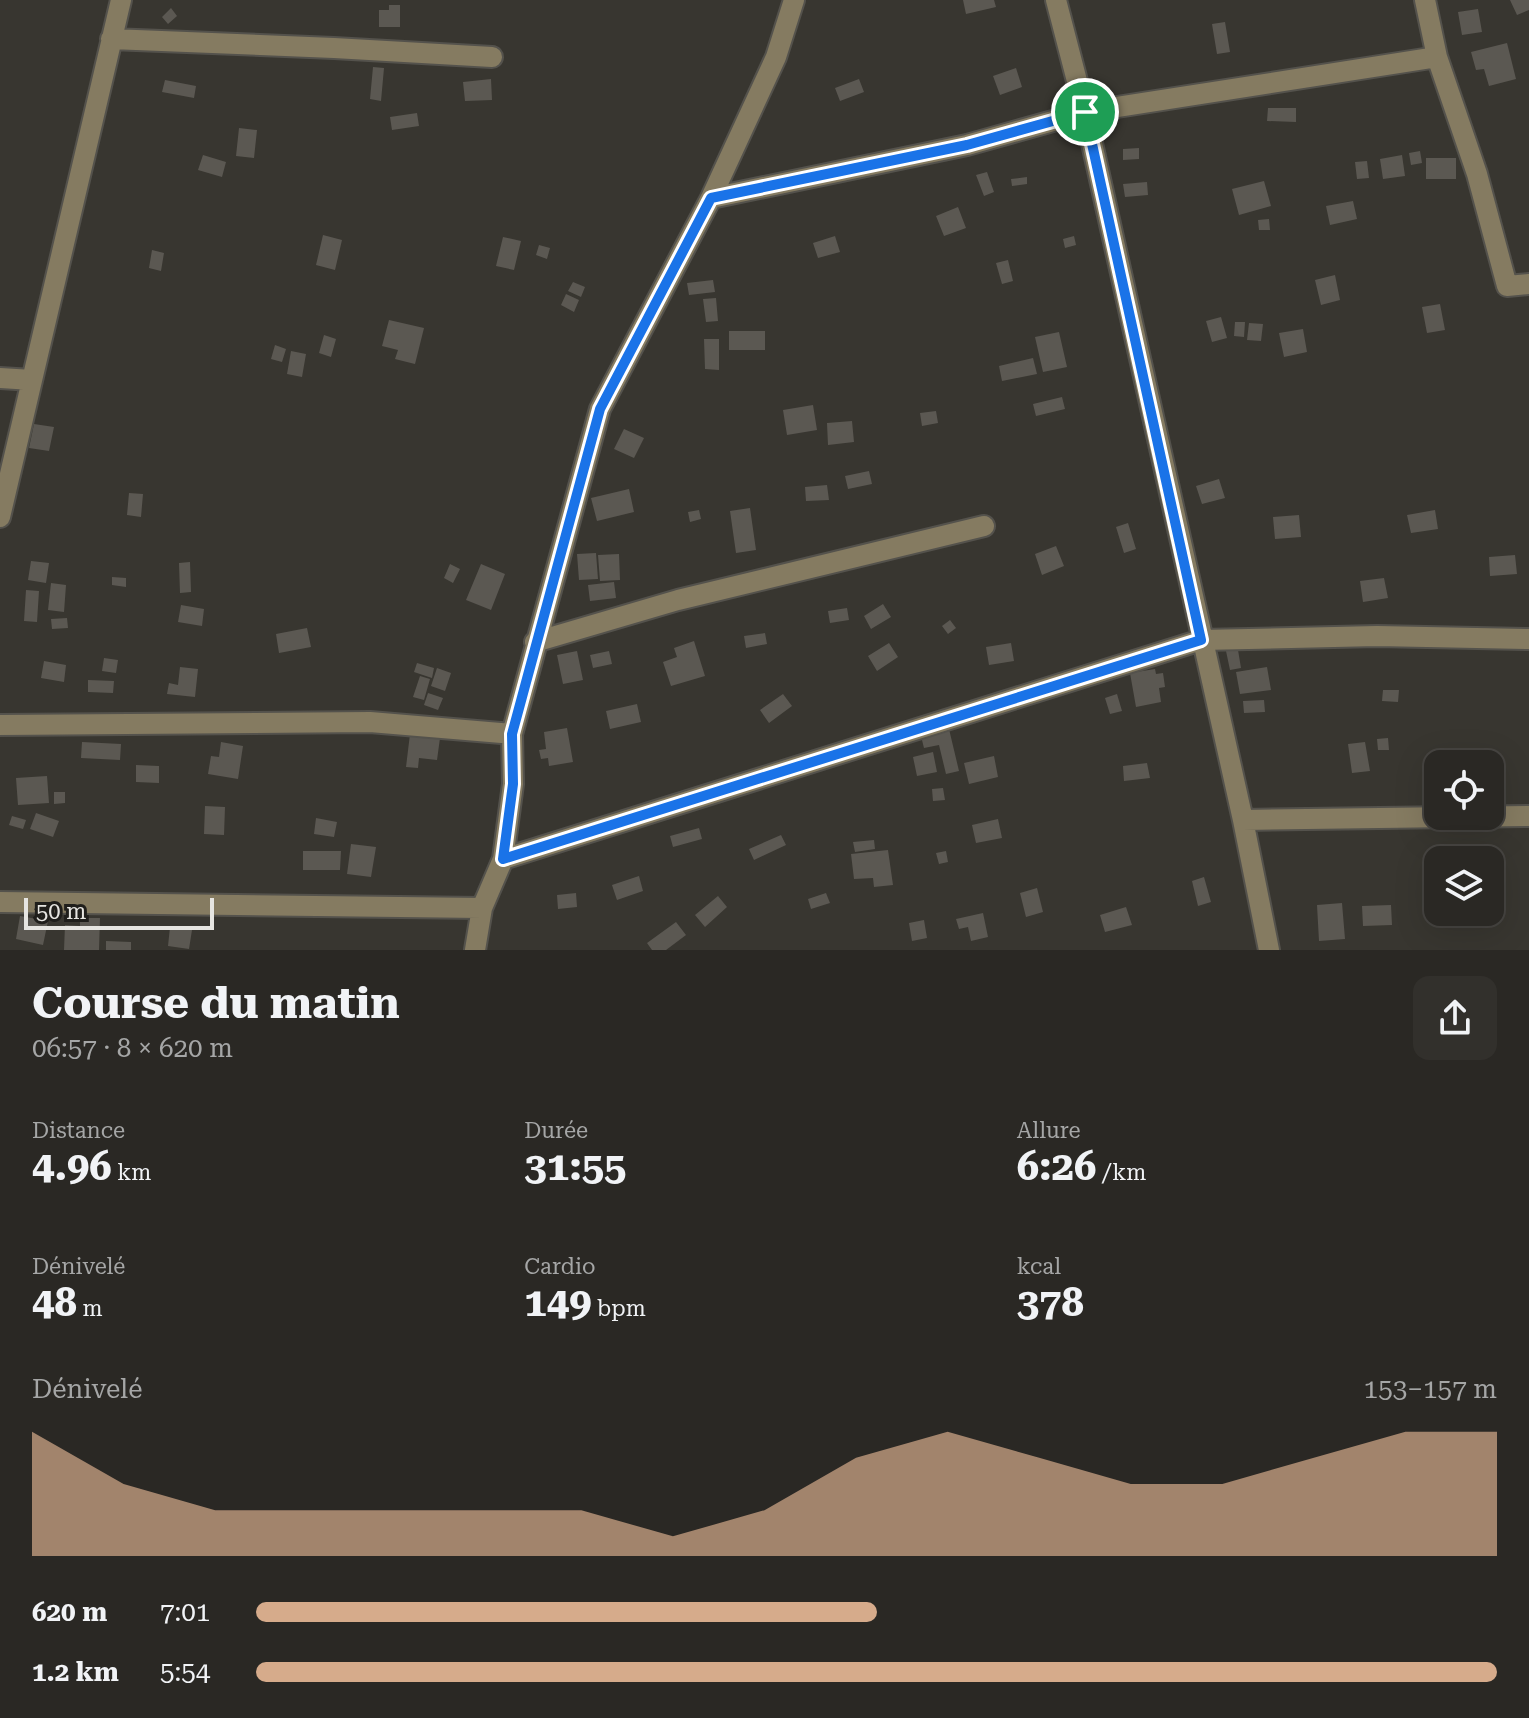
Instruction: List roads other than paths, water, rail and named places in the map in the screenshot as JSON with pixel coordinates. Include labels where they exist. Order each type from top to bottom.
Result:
[{"type":"street","points":[[0,517],[121,0]]},
{"type":"street","points":[[475,950],[482,908],[503,859],[513,784],[512,734],[600,409],[711,198],[776,57],[794,0]]},
{"type":"street","points":[[1056,0],[1085,112],[1243,820],[1269,950]]},
{"type":"street","points":[[1425,0],[1437,57],[1477,174],[1507,286],[1529,284]]},
{"type":"street","points":[[111,39],[492,57]]},
{"type":"street","points":[[711,198],[967,145],[1085,112],[1437,57]]},
{"type":"street","points":[[0,378],[32,380]]},
{"type":"street","points":[[535,642],[678,600],[984,526]]},
{"type":"street","points":[[503,859],[1201,640],[1377,636],[1529,639]]},
{"type":"street","points":[[0,725],[370,722],[512,734]]},
{"type":"street","points":[[1243,820],[1529,816]]},
{"type":"street","points":[[0,902],[482,908]]}]
